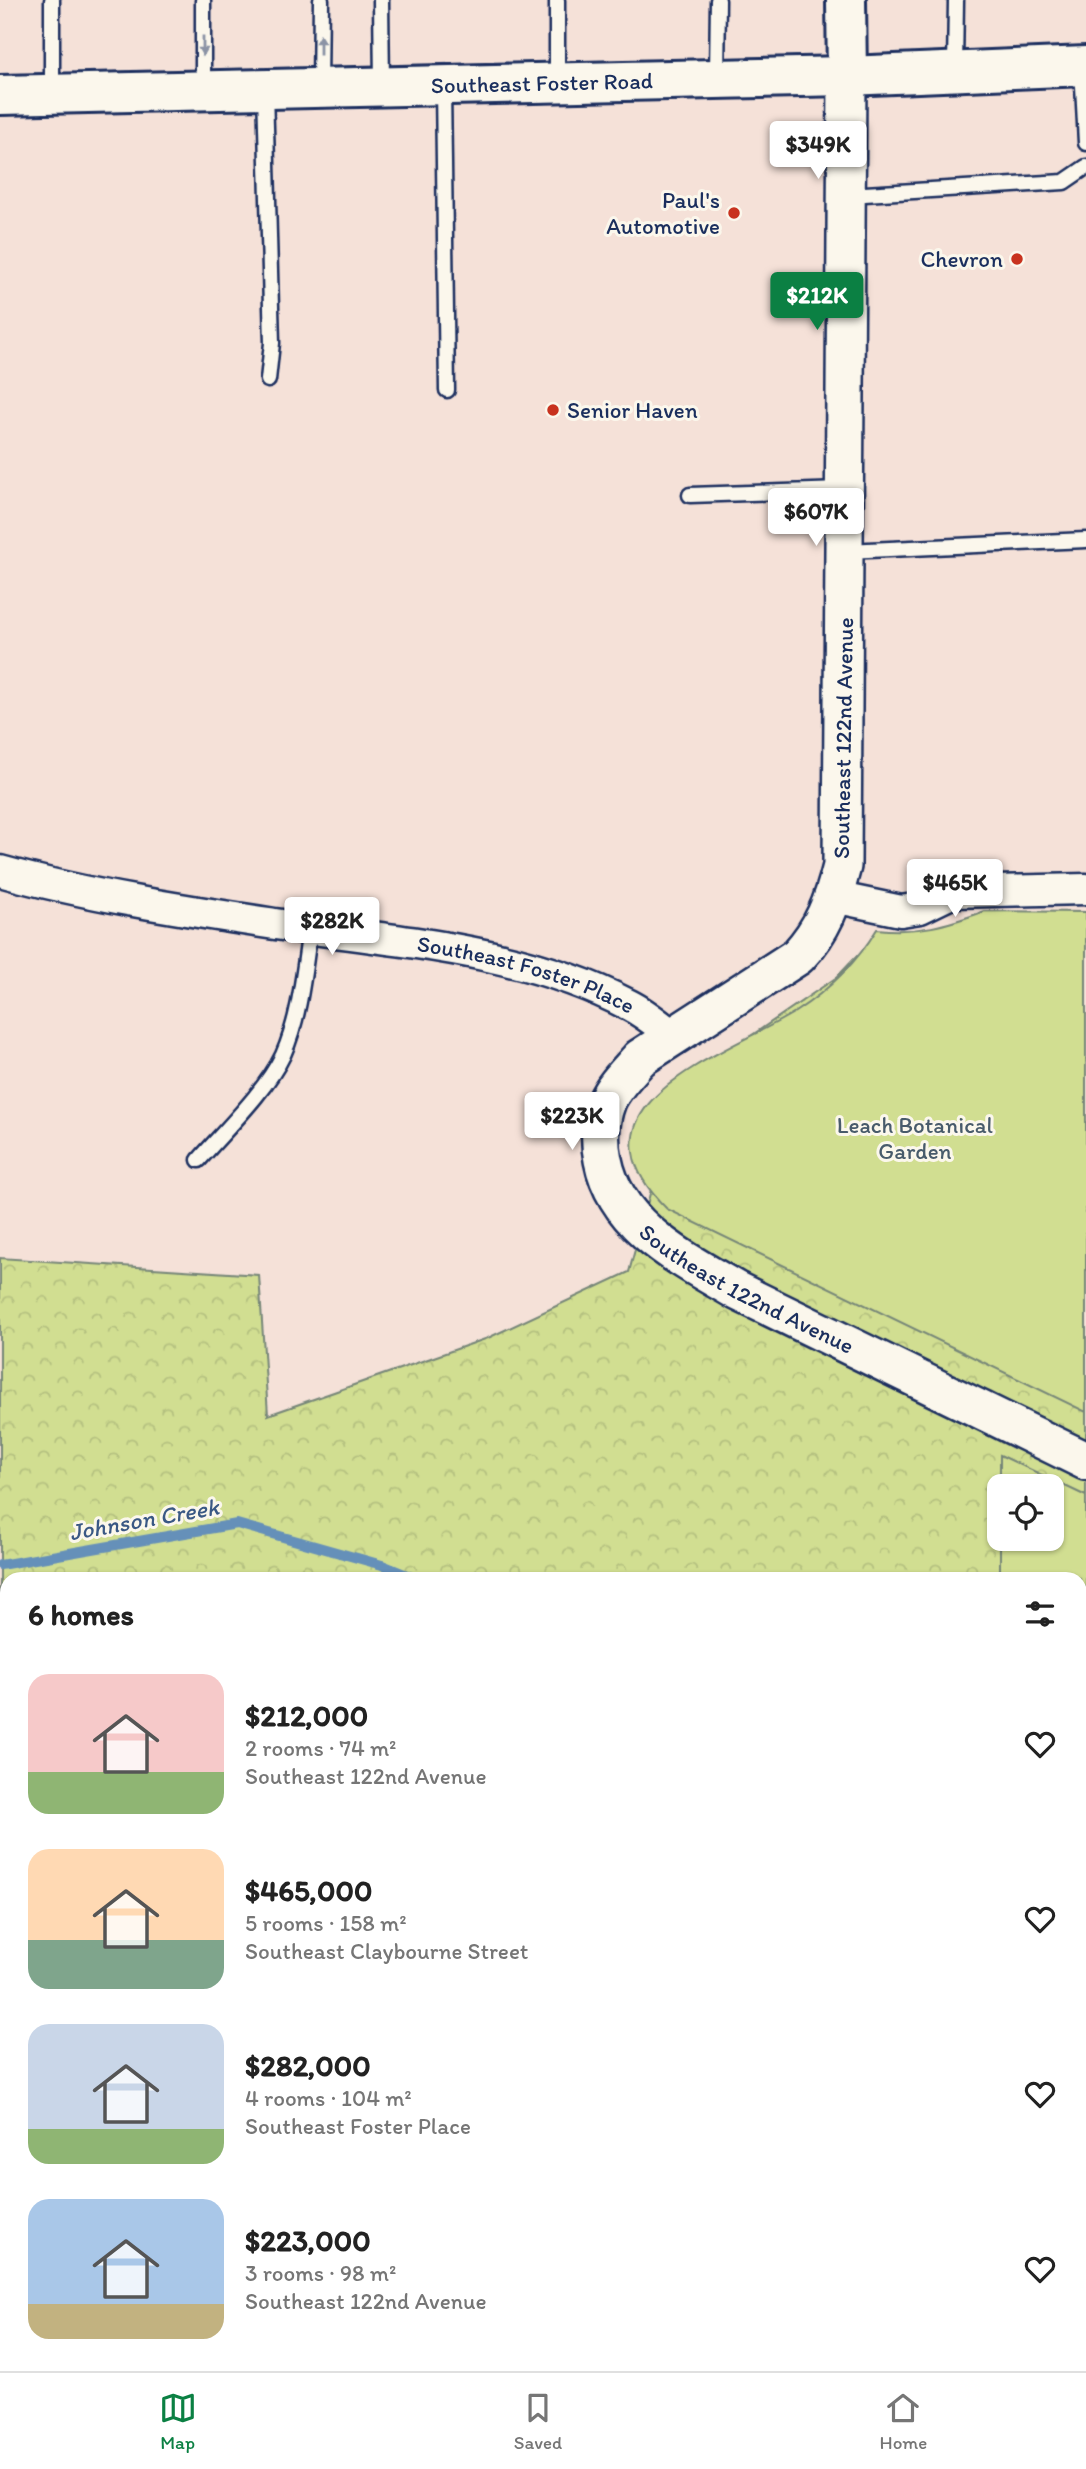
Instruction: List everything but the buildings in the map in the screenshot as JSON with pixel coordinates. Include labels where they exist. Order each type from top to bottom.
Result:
[{"type":"main road","name":"Southeast 122nd Avenue","points":[[846,0],[847,76]]},
{"type":"main road","name":"Southeast Foster Road","points":[[0,95],[847,76],[1084,66]]},
{"type":"street","name":"Southeast 122nd Avenue","points":[[847,76],[842,866],[834,897],[816,937],[798,956],[774,975],[672,1035],[640,1058],[620,1081],[607,1101],[601,1128],[601,1151],[610,1187],[621,1206],[646,1233],[737,1291],[1086,1461]]},
{"type":"street","name":"Southeast Foster Place","points":[[0,871],[64,888],[310,929],[470,951],[588,986],[632,1006],[672,1035]]},
{"type":"street","points":[[834,897],[901,911],[919,908],[953,892],[1086,889]]},
{"type":"lane","points":[[52,0],[52,95]]},
{"type":"lane","points":[[203,0],[203,91]]},
{"type":"lane","points":[[320,89],[321,0]]},
{"type":"lane","points":[[381,0],[382,87]]},
{"type":"lane","points":[[557,0],[557,82]]},
{"type":"lane","points":[[717,79],[718,0]]},
{"type":"lane","points":[[955,71],[956,0]]},
{"type":"lane","points":[[1084,66],[1086,143]]},
{"type":"lane","points":[[443,85],[447,390]]},
{"type":"lane","points":[[265,90],[272,343],[268,380]]},
{"type":"lane","points":[[847,195],[1064,182],[1086,167]]},
{"type":"lane","points":[[690,495],[845,490]]},
{"type":"lane","points":[[845,551],[1086,540]]},
{"type":"lane","points":[[199,1160],[249,1103],[282,1058],[291,1034],[310,929]]},
{"type":"green space","name":"Leach Botanical Garden","points":[[985,911],[1086,912],[1086,1412],[667,1209],[639,1172],[632,1140],[642,1112],[665,1088],[696,1066],[807,1004],[851,965],[877,929],[932,927]]},
{"type":"green space","points":[[1086,916],[1086,1572],[0,1572],[0,1258],[259,1275],[268,1415],[488,1338],[629,1272],[679,1085],[837,977],[857,956],[888,967]]},
{"type":"green space","points":[[1000,1455],[1040,1474],[1000,1474]]},
{"type":"green space","points":[[1064,1486],[1086,1496],[1086,1572],[1000,1572],[1000,1551],[1064,1551]]},
{"type":"waterway","name":"Johnson Creek","points":[[0,1565],[237,1524],[399,1572]]},
{"type":"place","name":"Paul's Automotive","points":[[734,213]]},
{"type":"place","name":"Chevron","points":[[1017,259]]},
{"type":"place","name":"Senior Haven","points":[[553,410]]}]
